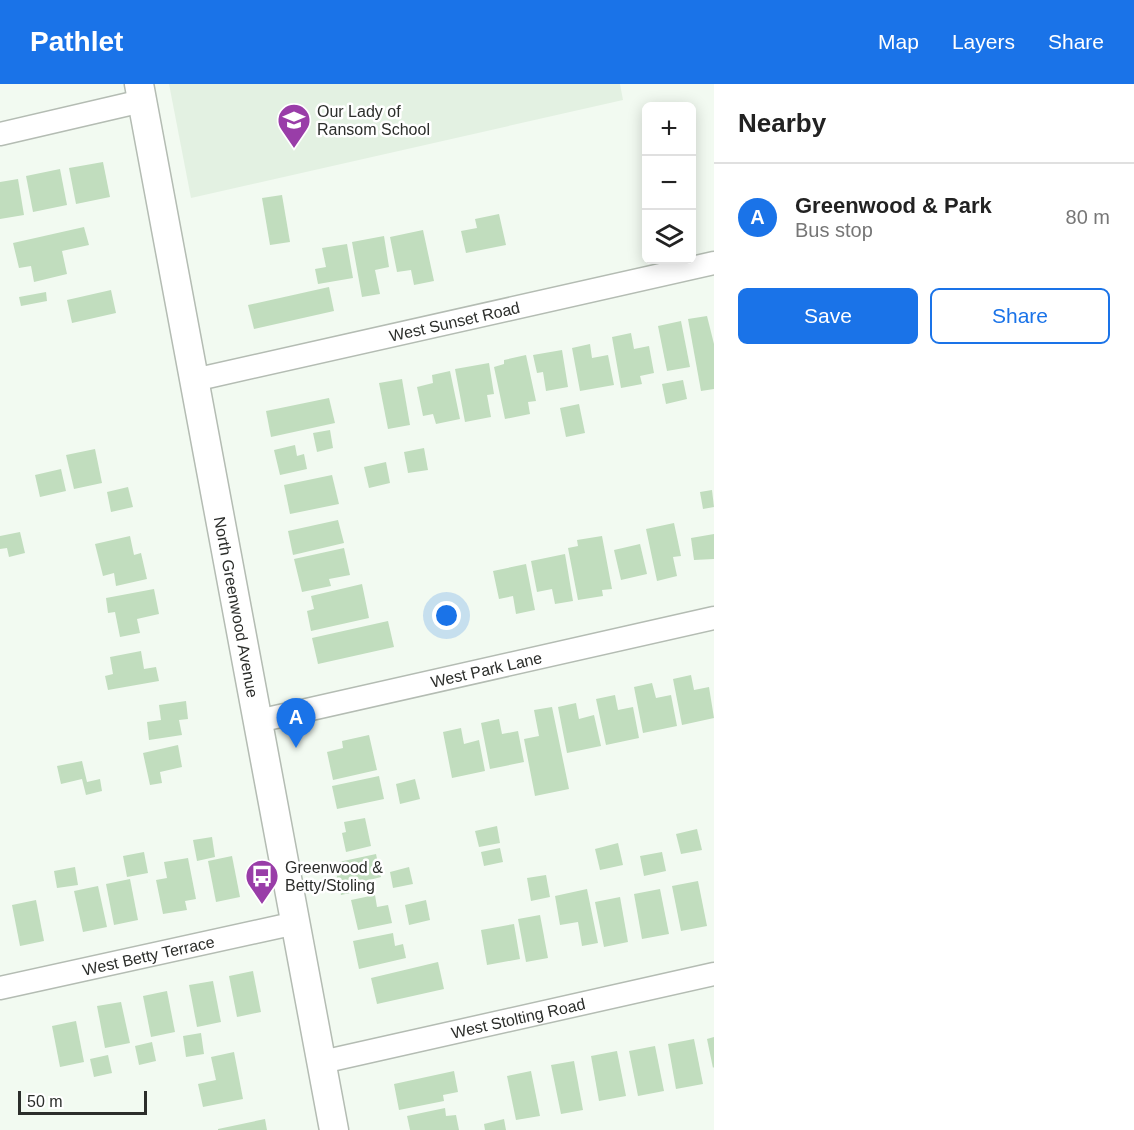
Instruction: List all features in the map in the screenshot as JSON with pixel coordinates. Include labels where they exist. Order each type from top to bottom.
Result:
[{"type":"main road","name":"North Greenwood Avenue","points":[[141,92],[334,1130]]},
{"type":"street","points":[[0,134],[141,92]]},
{"type":"street","name":"West Sunset Road","points":[[194,380],[714,263]]},
{"type":"street","name":"West Park Lane","points":[[258,721],[714,618]]},
{"type":"street","name":"West Betty Terrace","points":[[0,988],[296,923]]},
{"type":"street","name":"West Stolting Road","points":[[322,1062],[714,974]]},
{"type":"shaded area","name":"Our Lady of Ransom School","points":[[169,84],[620,84],[623,100],[191,198]]},
{"type":"building","points":[[103,162],[110,197],[76,204],[69,168]]},
{"type":"building","points":[[60,169],[67,205],[33,212],[26,176]]},
{"type":"building","points":[[18,179],[24,215],[0,219],[0,182]]},
{"type":"building","points":[[282,195],[290,242],[270,245],[262,198]]},
{"type":"building","points":[[499,214],[506,245],[466,253],[461,231],[477,228],[475,219]]},
{"type":"building","points":[[84,227],[89,245],[62,251],[67,274],[34,282],[31,266],[19,268],[13,243]]},
{"type":"building","points":[[423,230],[434,281],[414,285],[411,270],[397,272],[390,237]]},
{"type":"building","points":[[384,236],[389,267],[375,270],[380,294],[362,297],[352,242]]},
{"type":"building","points":[[347,244],[353,278],[318,284],[315,269],[326,267],[322,248]]},
{"type":"building","points":[[329,287],[334,311],[254,329],[248,305]]},
{"type":"building","points":[[111,290],[116,313],[72,323],[67,300]]},
{"type":"building","points":[[46,292],[47,301],[21,306],[19,297]]},
{"type":"building","points":[[707,316],[714,344],[714,389],[701,391],[688,319]]},
{"type":"building","points":[[681,321],[690,367],[667,371],[658,326]]},
{"type":"building","points":[[631,333],[634,349],[649,346],[654,373],[640,376],[642,384],[621,388],[612,337]]},
{"type":"building","points":[[590,344],[592,358],[608,355],[614,385],[580,391],[572,348]]},
{"type":"building","points":[[562,350],[568,387],[546,391],[543,372],[537,373],[533,355]]},
{"type":"building","points":[[526,355],[536,401],[528,402],[530,414],[505,419],[494,367],[504,364],[504,360]]},
{"type":"building","points":[[489,363],[494,394],[487,395],[491,417],[465,422],[455,369]]},
{"type":"building","points":[[450,371],[460,419],[436,424],[433,414],[423,416],[417,387],[433,383],[432,375]]},
{"type":"building","points":[[402,379],[410,425],[388,429],[379,383]]},
{"type":"building","points":[[683,380],[687,399],[666,404],[662,384]]},
{"type":"building","points":[[329,398],[335,423],[271,437],[266,411]]},
{"type":"building","points":[[579,404],[585,433],[566,437],[560,408]]},
{"type":"building","points":[[330,430],[333,448],[317,452],[313,433]]},
{"type":"building","points":[[295,445],[297,456],[304,454],[307,469],[280,475],[274,450]]},
{"type":"building","points":[[424,448],[428,470],[408,473],[404,452]]},
{"type":"building","points":[[95,449],[102,483],[74,489],[66,455]]},
{"type":"building","points":[[386,462],[390,483],[369,488],[364,467]]},
{"type":"building","points":[[61,469],[66,491],[40,497],[35,475]]},
{"type":"building","points":[[332,475],[339,504],[290,514],[284,485]]},
{"type":"building","points":[[128,487],[133,507],[111,512],[107,492]]},
{"type":"building","points":[[712,490],[714,507],[703,509],[700,492]]},
{"type":"building","points":[[338,520],[344,543],[293,555],[288,531]]},
{"type":"building","points":[[674,523],[681,556],[673,557],[677,576],[657,581],[646,529]]},
{"type":"building","points":[[20,532],[25,553],[9,557],[7,548],[0,549],[0,536]]},
{"type":"building","points":[[714,534],[714,559],[694,560],[691,538]]},
{"type":"building","points":[[130,536],[134,555],[141,553],[147,579],[116,586],[114,573],[103,576],[95,544]]},
{"type":"building","points":[[602,536],[612,589],[602,590],[603,596],[578,600],[568,548],[578,546],[577,540]]},
{"type":"building","points":[[640,544],[647,574],[621,580],[614,550]]},
{"type":"building","points":[[344,548],[350,575],[329,579],[331,586],[302,592],[294,559]]},
{"type":"building","points":[[565,554],[573,601],[555,604],[552,589],[537,592],[531,561]]},
{"type":"building","points":[[526,564],[535,610],[516,614],[513,596],[499,599],[493,571]]},
{"type":"building","points":[[362,584],[369,618],[311,631],[307,611],[314,609],[311,596]]},
{"type":"building","points":[[154,589],[159,614],[137,619],[140,633],[120,637],[115,612],[108,613],[106,598]]},
{"type":"building","points":[[388,621],[394,647],[318,664],[312,638]]},
{"type":"building","points":[[141,651],[144,669],[156,667],[159,681],[108,690],[105,676],[113,674],[110,657]]},
{"type":"building","points":[[691,675],[694,690],[709,687],[714,718],[682,725],[673,679]]},
{"type":"building","points":[[652,683],[656,698],[671,695],[677,726],[643,733],[634,687]]},
{"type":"building","points":[[615,695],[618,710],[633,707],[639,738],[606,745],[596,699]]},
{"type":"building","points":[[186,701],[188,719],[179,720],[182,735],[149,740],[147,722],[161,720],[159,705]]},
{"type":"building","points":[[576,703],[579,719],[594,715],[601,746],[567,753],[558,707]]},
{"type":"building","points":[[552,707],[569,789],[535,796],[524,739],[539,736],[534,710]]},
{"type":"building","points":[[499,719],[502,734],[518,731],[524,762],[490,769],[481,723]]},
{"type":"building","points":[[461,728],[464,744],[479,740],[485,771],[452,778],[443,732]]},
{"type":"building","points":[[369,735],[377,770],[333,780],[327,752],[343,748],[342,741]]},
{"type":"building","points":[[178,745],[182,767],[160,772],[162,783],[150,785],[143,753]]},
{"type":"building","points":[[82,761],[87,782],[100,779],[102,791],[86,795],[82,779],[61,784],[57,766]]},
{"type":"building","points":[[379,776],[384,799],[337,809],[332,786]]},
{"type":"building","points":[[415,779],[420,799],[400,804],[396,784]]},
{"type":"building","points":[[365,818],[371,846],[346,852],[342,833],[346,832],[344,822]]},
{"type":"building","points":[[497,826],[500,843],[479,847],[475,831]]},
{"type":"building","points":[[697,829],[702,850],[681,854],[676,834]]},
{"type":"building","points":[[212,837],[215,857],[197,861],[193,840]]},
{"type":"building","points":[[618,843],[623,865],[600,870],[595,849]]},
{"type":"building","points":[[500,848],[503,862],[484,866],[481,852]]},
{"type":"building","points":[[144,852],[148,873],[127,877],[123,856]]},
{"type":"building","points":[[662,852],[666,871],[644,876],[640,856]]},
{"type":"building","points":[[376,854],[381,877],[362,882],[364,890],[341,895],[334,863]]},
{"type":"building","points":[[232,856],[240,897],[216,902],[208,861]]},
{"type":"building","points":[[188,858],[196,899],[185,901],[187,910],[163,914],[156,880],[167,878],[164,862]]},
{"type":"building","points":[[75,867],[78,885],[57,888],[54,871]]},
{"type":"building","points":[[409,867],[413,884],[393,888],[390,872]]},
{"type":"building","points":[[546,875],[550,897],[531,901],[527,878]]},
{"type":"building","points":[[130,879],[138,920],[114,925],[106,884]]},
{"type":"building","points":[[698,881],[707,926],[681,931],[672,886]]},
{"type":"building","points":[[98,886],[107,927],[83,932],[74,891]]},
{"type":"building","points":[[587,889],[598,943],[582,946],[578,922],[560,925],[555,896]]},
{"type":"building","points":[[660,889],[669,934],[642,939],[634,894]]},
{"type":"building","points":[[375,895],[377,907],[388,905],[392,923],[358,930],[351,900]]},
{"type":"building","points":[[620,897],[628,942],[604,947],[595,902]]},
{"type":"building","points":[[36,900],[44,941],[20,946],[12,905]]},
{"type":"building","points":[[426,900],[430,920],[409,925],[405,905]]},
{"type":"building","points":[[540,915],[548,958],[526,962],[518,919]]},
{"type":"building","points":[[514,924],[520,959],[487,965],[481,930]]},
{"type":"building","points":[[393,933],[395,946],[403,944],[406,958],[359,969],[353,941]]},
{"type":"building","points":[[438,962],[444,989],[377,1004],[371,978]]},
{"type":"building","points":[[253,971],[261,1012],[237,1017],[229,976]]},
{"type":"building","points":[[213,981],[221,1022],[197,1027],[189,985]]},
{"type":"building","points":[[167,991],[175,1032],[151,1037],[143,996]]},
{"type":"building","points":[[121,1002],[130,1043],[105,1048],[97,1006]]},
{"type":"building","points":[[76,1021],[84,1062],[60,1067],[52,1026]]},
{"type":"building","points":[[201,1033],[204,1054],[186,1057],[183,1036]]},
{"type":"building","points":[[714,1037],[714,1067],[713,1068],[707,1039]]},
{"type":"building","points":[[694,1039],[703,1084],[676,1089],[668,1044]]},
{"type":"building","points":[[152,1042],[156,1061],[139,1065],[135,1046]]},
{"type":"building","points":[[655,1046],[664,1091],[638,1096],[629,1051]]},
{"type":"building","points":[[617,1051],[626,1096],[599,1101],[591,1056]]},
{"type":"building","points":[[234,1052],[243,1099],[203,1107],[198,1084],[216,1080],[211,1057]]},
{"type":"building","points":[[108,1055],[112,1073],[94,1077],[90,1059]]},
{"type":"building","points":[[574,1061],[583,1110],[561,1114],[551,1065]]},
{"type":"building","points":[[454,1071],[458,1092],[443,1095],[444,1101],[399,1110],[394,1084]]},
{"type":"building","points":[[531,1071],[540,1116],[516,1120],[507,1076]]},
{"type":"building","points":[[445,1108],[446,1116],[456,1115],[459,1130],[410,1130],[407,1116]]},
{"type":"building","points":[[265,1119],[267,1130],[218,1130],[218,1129]]},
{"type":"building","points":[[504,1119],[506,1130],[485,1130],[484,1124]]},
{"type":"place","name":"Our Lady of Ransom School","points":[[294,149]]},
{"type":"place","name":"Greenwood & Park","points":[[296,748]]},
{"type":"place","name":"Greenwood & Betty/Stoling","points":[[262,905]]}]
